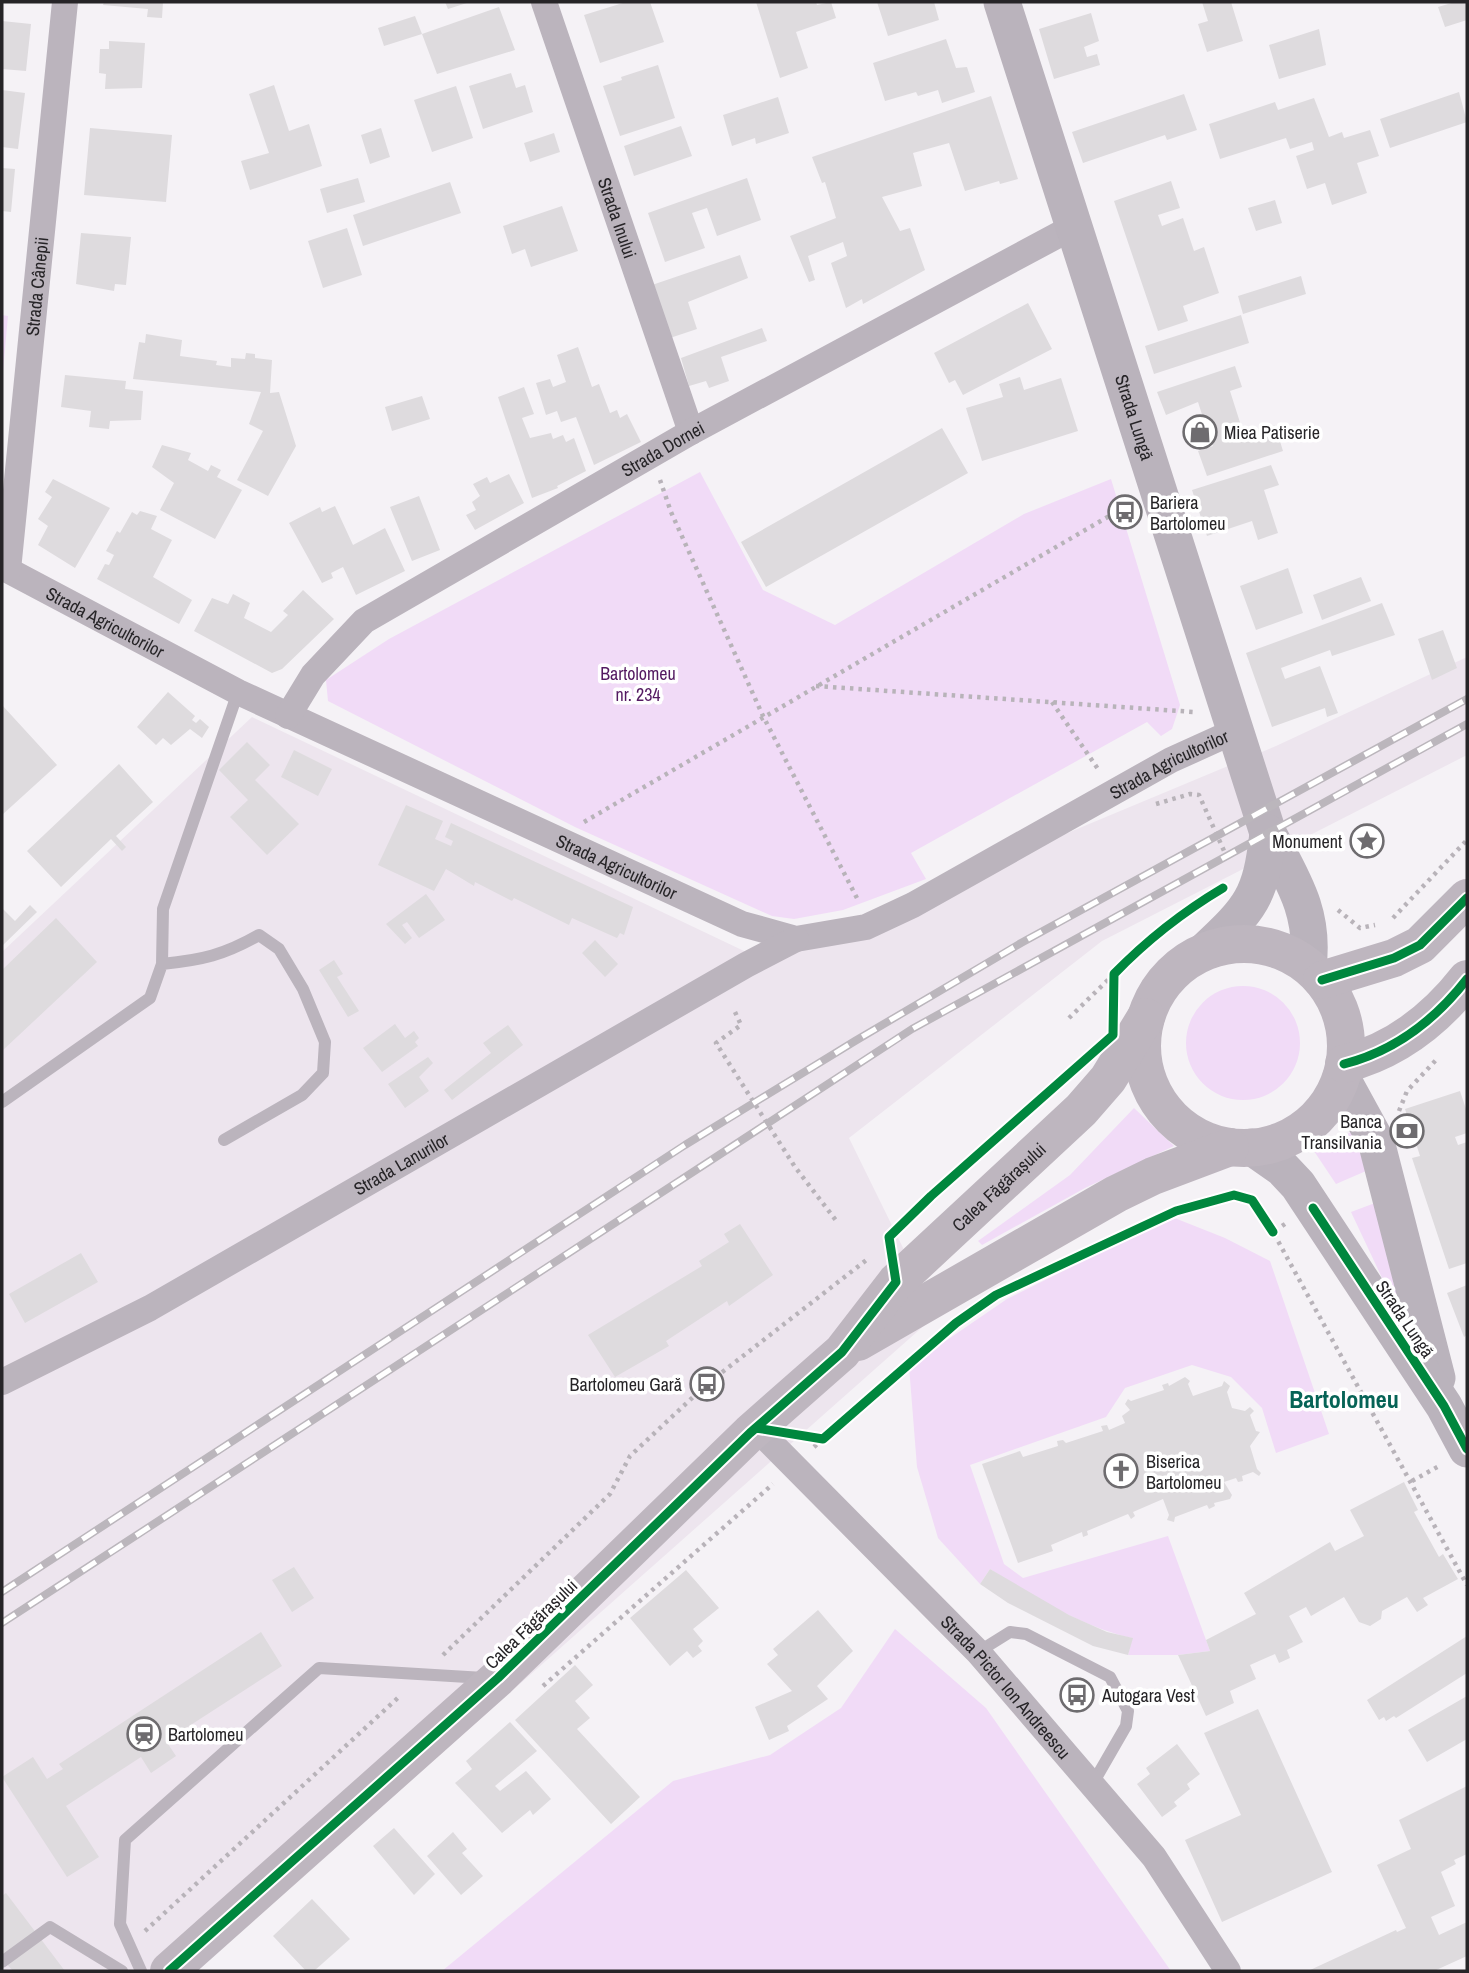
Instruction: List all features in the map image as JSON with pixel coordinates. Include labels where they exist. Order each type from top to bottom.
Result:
[{"type":"main road","name":"Strada Lungă","points":[[1002,2],[1268,833],[1304,905],[1315,973]]},
{"type":"main road","name":"Strada Lungă","points":[[1205,951],[1252,903],[1264,869],[1268,833]]},
{"type":"main road","points":[[1315,973],[1394,958],[1420,945],[1467,898]]},
{"type":"main road","points":[[1248,944],[1269,947],[1315,973],[1343,1019],[1343,1070],[1331,1099],[1316,1118],[1297,1132],[1276,1142],[1241,1147],[1206,1140],[1184,1128],[1166,1111],[1152,1090],[1143,1066],[1142,1041],[1146,1017],[1158,989],[1179,967],[1205,951],[1248,944]]},
{"type":"main road","points":[[1343,1070],[1411,1034],[1438,1012],[1467,979]]},
{"type":"main road","name":"Calea Făgărașului","points":[[169,1971],[498,1678],[756,1428],[842,1352],[896,1282],[1081,1110],[1108,1079],[1146,1017]]},
{"type":"main road","name":"Strada Lungă","points":[[1343,1070],[1376,1141],[1444,1406]]},
{"type":"main road","name":"Strada Lungă","points":[[1241,1147],[1282,1168],[1298,1185],[1444,1406],[1467,1449]]},
{"type":"main road","name":"Calea Făgărașului","points":[[842,1352],[1116,1194],[1153,1176],[1241,1147]]},
{"type":"street","name":"Strada Cânepii","points":[[5,569],[65,2]]},
{"type":"street","name":"Strada Inului","points":[[544,2],[691,432]]},
{"type":"street","name":"Strada Dornei","points":[[288,716],[313,675],[364,621],[691,432],[1073,227]]},
{"type":"street","name":"Strada Agricultorilor","points":[[5,569],[288,716],[742,924],[796,939],[866,927],[913,905],[1171,760],[1236,731]]},
{"type":"street","name":"Strada Lanurilor","points":[[2,1382],[150,1308],[746,965],[796,939]]},
{"type":"street","name":"Strada Pictor Ion Andreescu","points":[[756,1428],[978,1651],[1154,1857],[1228,1971]]},
{"type":"lane","points":[[2,1102],[150,998],[162,964],[163,909],[238,692]]},
{"type":"lane","points":[[162,964],[201,961],[225,954],[259,935],[279,949],[303,989],[325,1042],[323,1073],[302,1095],[224,1140]]},
{"type":"lane","points":[[978,1651],[1010,1632],[1026,1634],[1110,1676],[1128,1711],[1126,1727],[1091,1785]]},
{"type":"lane","points":[[141,1971],[120,1924],[125,1840],[319,1668],[421,1676],[498,1678]]},
{"type":"lane","points":[[2,1962],[50,1927],[122,1971]]},
{"type":"path","points":[[659,450],[660,486],[763,716],[860,904]]},
{"type":"path","points":[[567,843],[575,827],[1123,508]]},
{"type":"path","points":[[815,686],[1196,712]]},
{"type":"path","points":[[1052,702],[1112,793]]},
{"type":"path","points":[[1149,807],[1190,794],[1199,795],[1233,870]]},
{"type":"path","points":[[1389,922],[1467,840]]},
{"type":"path","points":[[1360,928],[1379,924]]},
{"type":"path","points":[[1069,1018],[1122,965]]},
{"type":"path","points":[[1114,974],[1114,986]]},
{"type":"path","points":[[735,1012],[741,1025],[716,1043],[794,1167],[838,1223]]},
{"type":"path","points":[[1401,1121],[1398,1107],[1407,1091],[1438,1059]]},
{"type":"path","points":[[1266,1221],[1467,1585]]},
{"type":"path","points":[[129,1946],[421,1676],[610,1494],[630,1455],[697,1393],[787,1319],[871,1256]]},
{"type":"path","points":[[809,1437],[822,1439],[833,1430]]},
{"type":"shaded area","points":[[1467,657],[1467,755],[1102,941],[849,1138],[936,1315],[196,1971],[2,1971],[2,952],[252,717],[763,960],[1276,746]]},
{"type":"green space","points":[[2,315],[8,316],[2,382]]},
{"type":"green space","name":"Bartolomeu nr. 234","points":[[700,472],[763,590],[835,625],[1024,514],[1111,479],[1180,705],[1172,729],[1161,736],[1147,722],[911,853],[926,879],[843,910],[794,919],[772,916],[575,827],[328,701],[326,680],[389,639]]},
{"type":"green space","points":[[1243,986],[1265,991],[1283,1003],[1295,1021],[1300,1043],[1295,1065],[1283,1083],[1265,1095],[1243,1100],[1221,1095],[1203,1083],[1191,1065],[1186,1043],[1191,1021],[1203,1003],[1221,991]]},
{"type":"green space","points":[[1134,1108],[1174,1146],[1085,1188],[982,1245],[978,1241],[1070,1175]]},
{"type":"green space","points":[[1353,1131],[1366,1171],[1336,1184],[1314,1151]]},
{"type":"green space","points":[[1375,1203],[1403,1298],[1392,1299],[1351,1212]]},
{"type":"green space","points":[[1172,1217],[1225,1238],[1270,1261],[1329,1434],[1276,1453],[1262,1408],[1231,1377],[1192,1365],[1125,1388],[1106,1417],[970,1465],[1004,1564],[1023,1578],[1168,1536],[1210,1651],[1178,1655],[1128,1655],[1132,1638],[1076,1618],[990,1569],[980,1584],[938,1538],[917,1467],[909,1366],[1007,1299]]},
{"type":"green space","points":[[895,1629],[986,1708],[1171,1971],[442,1971],[673,1781],[770,1755],[841,1708]]},
{"type":"building","points":[[104,2],[163,2],[162,18],[147,17],[148,9],[103,5]]},
{"type":"building","points":[[445,2],[470,2],[448,9]]},
{"type":"building","points":[[626,2],[650,2],[664,42],[600,63],[584,15]]},
{"type":"building","points":[[756,2],[816,2],[817,5],[831,2],[836,18],[796,32],[808,68],[780,78]]},
{"type":"building","points":[[877,2],[934,2],[939,20],[888,36]]},
{"type":"building","points":[[1202,2],[1231,2],[1243,41],[1207,52],[1198,24],[1208,21]]},
{"type":"building","points":[[1467,2],[1467,20],[1445,27],[1438,7]]},
{"type":"building","points":[[499,7],[515,50],[437,74],[422,34]]},
{"type":"building","points":[[1091,13],[1099,41],[1084,47],[1087,57],[1097,54],[1100,65],[1054,79],[1039,29]]},
{"type":"building","points":[[415,16],[422,34],[384,46],[378,28]]},
{"type":"building","points":[[2,21],[31,24],[26,71],[2,69]]},
{"type":"building","points":[[1319,29],[1326,65],[1279,79],[1269,45]]},
{"type":"building","points":[[946,39],[956,68],[967,67],[975,92],[942,103],[938,90],[918,96],[916,92],[885,101],[873,63]]},
{"type":"building","points":[[109,41],[145,43],[142,88],[105,89],[106,74],[99,73],[100,49],[109,49]]},
{"type":"building","points":[[658,65],[675,118],[620,136],[603,86]]},
{"type":"building","points":[[511,73],[516,88],[525,85],[533,112],[483,129],[469,86]]},
{"type":"building","points":[[274,85],[289,131],[309,124],[322,166],[250,190],[241,161],[269,153],[249,94]]},
{"type":"building","points":[[456,86],[473,138],[432,152],[414,100]]},
{"type":"building","points":[[2,90],[25,93],[18,149],[2,147]]},
{"type":"building","points":[[1459,92],[1467,122],[1390,148],[1380,119]]},
{"type":"building","points":[[1184,94],[1197,130],[1167,140],[1165,135],[1083,163],[1072,132]]},
{"type":"building","points":[[991,96],[1018,179],[1000,184],[999,181],[965,191],[949,143],[913,153],[922,186],[882,197],[900,231],[910,228],[925,270],[863,304],[862,299],[846,308],[831,263],[847,256],[843,242],[808,256],[815,280],[809,282],[790,236],[836,218],[825,182],[822,183],[812,157]]},
{"type":"building","points":[[778,97],[789,133],[756,144],[755,138],[732,146],[723,115]]},
{"type":"building","points":[[1314,98],[1329,137],[1342,132],[1344,138],[1370,130],[1379,156],[1357,163],[1367,193],[1332,205],[1325,183],[1307,189],[1296,156],[1314,150],[1312,142],[1290,149],[1286,138],[1220,159],[1209,124],[1275,102],[1278,110]]},
{"type":"building","points":[[681,126],[692,156],[634,176],[624,146]]},
{"type":"building","points":[[90,128],[172,135],[166,202],[84,195]]},
{"type":"building","points":[[381,128],[390,157],[370,164],[361,135]]},
{"type":"building","points":[[554,133],[560,152],[530,162],[524,143]]},
{"type":"building","points":[[2,168],[15,169],[11,212],[2,211]]},
{"type":"building","points":[[358,178],[365,202],[327,213],[320,189]]},
{"type":"building","points":[[747,178],[761,220],[717,236],[707,208],[692,213],[705,248],[665,262],[648,213]]},
{"type":"building","points":[[1171,181],[1180,208],[1158,215],[1162,226],[1183,218],[1194,251],[1204,247],[1219,293],[1183,306],[1188,321],[1158,331],[1114,201]]},
{"type":"building","points":[[450,182],[461,213],[363,246],[353,215]]},
{"type":"building","points":[[1275,200],[1282,223],[1256,231],[1248,208]]},
{"type":"building","points":[[562,206],[578,251],[531,267],[525,249],[512,254],[503,226]]},
{"type":"building","points":[[347,228],[362,275],[323,288],[308,241]]},
{"type":"building","points":[[81,233],[131,237],[126,285],[115,284],[114,291],[76,284]]},
{"type":"building","points":[[740,255],[748,278],[688,302],[697,329],[670,338],[652,285]]},
{"type":"building","points":[[1301,276],[1306,294],[1243,314],[1238,296]]},
{"type":"building","points":[[1028,303],[1052,349],[963,395],[955,380],[949,383],[934,353]]},
{"type":"building","points":[[1241,315],[1249,343],[1154,374],[1145,346]]},
{"type":"building","points":[[762,328],[767,341],[721,357],[729,381],[709,388],[706,381],[689,386],[681,358]]},
{"type":"building","points":[[146,334],[182,340],[180,356],[217,361],[216,365],[231,367],[231,358],[245,359],[246,353],[255,354],[255,358],[272,360],[270,393],[279,392],[296,446],[268,496],[237,480],[263,431],[249,424],[261,392],[133,379],[139,342],[145,343]]},
{"type":"building","points":[[578,347],[592,387],[599,384],[610,413],[617,410],[620,418],[627,414],[641,442],[594,465],[576,417],[561,422],[557,411],[546,415],[536,383],[550,379],[553,387],[566,382],[557,355]]},
{"type":"building","points":[[1235,366],[1242,387],[1230,391],[1244,435],[1275,425],[1283,451],[1207,476],[1198,451],[1213,446],[1208,433],[1192,439],[1189,430],[1205,424],[1198,402],[1166,415],[1157,392]]},
{"type":"building","points":[[65,375],[126,381],[125,389],[143,391],[141,420],[110,421],[109,429],[89,427],[91,411],[61,407]]},
{"type":"building","points":[[1020,377],[1024,390],[1061,378],[1078,431],[982,461],[966,408],[1003,397],[999,384]]},
{"type":"building","points":[[524,387],[534,414],[522,418],[530,438],[551,433],[553,439],[563,435],[566,442],[574,438],[586,471],[557,486],[558,488],[532,498],[498,397]]},
{"type":"building","points":[[422,396],[430,419],[392,431],[385,407]]},
{"type":"building","points":[[942,428],[968,473],[766,587],[741,542]]},
{"type":"building","points":[[162,445],[191,453],[188,460],[208,471],[211,465],[221,470],[217,477],[242,490],[215,539],[160,510],[174,483],[152,467]]},
{"type":"building","points":[[1271,465],[1279,485],[1264,490],[1278,533],[1258,540],[1252,521],[1207,536],[1192,490]]},
{"type":"building","points":[[509,474],[524,503],[475,530],[466,515],[476,510],[472,502],[480,496],[473,484],[487,477],[490,483]]},
{"type":"building","points":[[53,479],[110,508],[75,568],[38,545],[48,526],[38,519],[52,497],[45,492]]},
{"type":"building","points":[[419,496],[440,550],[412,561],[390,507]]},
{"type":"building","points":[[335,506],[353,545],[385,528],[405,571],[356,595],[343,567],[331,573],[333,578],[322,583],[289,523],[320,507],[322,512]]},
{"type":"building","points":[[140,511],[157,516],[151,529],[172,540],[153,577],[192,600],[179,624],[97,579],[105,564],[109,565],[114,555],[106,551],[117,531],[120,533],[132,512],[137,515]]},
{"type":"building","points":[[1288,568],[1303,613],[1256,630],[1240,586]]},
{"type":"building","points":[[1361,577],[1371,601],[1322,620],[1313,595]]},
{"type":"building","points":[[303,590],[334,619],[282,669],[272,673],[194,631],[212,598],[228,604],[233,594],[250,603],[244,618],[271,632],[288,615],[283,611]]},
{"type":"building","points":[[1382,603],[1395,635],[1332,656],[1330,650],[1281,668],[1285,679],[1320,666],[1338,713],[1327,717],[1325,708],[1272,727],[1246,653]]},
{"type":"building","points":[[1443,630],[1457,668],[1432,680],[1418,639]]},
{"type":"building","points":[[168,692],[195,716],[192,720],[196,723],[200,719],[209,727],[202,738],[190,729],[171,745],[163,738],[156,745],[137,727]]},
{"type":"building","points":[[2,705],[57,765],[2,815]]},
{"type":"building","points":[[247,742],[270,765],[255,780],[299,824],[267,855],[230,817],[248,800],[219,770]]},
{"type":"building","points":[[294,750],[332,769],[318,796],[281,777]]},
{"type":"building","points":[[119,764],[153,802],[116,836],[126,847],[122,851],[111,839],[61,887],[27,851]]},
{"type":"building","points":[[406,805],[443,821],[435,839],[451,846],[453,841],[445,837],[451,823],[633,907],[624,935],[620,933],[617,938],[572,918],[569,925],[475,882],[474,886],[446,869],[434,891],[378,865]]},
{"type":"building","points":[[426,894],[445,920],[419,938],[407,922],[402,925],[412,938],[405,944],[386,924]]},
{"type":"building","points":[[30,905],[37,912],[2,946],[2,908],[15,921]]},
{"type":"building","points":[[56,918],[97,962],[2,1051],[2,970]]},
{"type":"building","points":[[595,940],[618,964],[605,977],[582,953]]},
{"type":"building","points":[[334,960],[343,974],[337,977],[359,1011],[348,1017],[319,970]]},
{"type":"building","points":[[395,1024],[405,1038],[414,1031],[419,1038],[415,1042],[418,1046],[382,1072],[363,1048]]},
{"type":"building","points":[[508,1025],[523,1045],[452,1100],[444,1090],[491,1053],[483,1043]]},
{"type":"building","points":[[428,1057],[433,1063],[419,1077],[429,1091],[405,1108],[388,1084]]},
{"type":"building","points":[[1460,1091],[1467,1112],[1467,1133],[1455,1137],[1458,1145],[1467,1142],[1467,1263],[1449,1269],[1412,1158],[1420,1156],[1405,1109]]},
{"type":"building","points":[[740,1224],[773,1275],[729,1306],[727,1301],[666,1341],[669,1346],[615,1377],[588,1335],[702,1266],[699,1261],[729,1242],[724,1234]]},
{"type":"building","points":[[81,1253],[98,1282],[25,1323],[9,1294]]},
{"type":"building","points":[[1467,1285],[1467,1335],[1464,1337],[1447,1293]]},
{"type":"building","name":"Biserica Bartolomeu","points":[[1185,1377],[1190,1381],[1188,1384],[1193,1396],[1222,1386],[1224,1381],[1230,1386],[1227,1392],[1232,1408],[1245,1411],[1250,1407],[1254,1411],[1250,1415],[1256,1431],[1260,1432],[1250,1446],[1257,1469],[1261,1473],[1259,1476],[1253,1472],[1242,1476],[1243,1481],[1238,1482],[1236,1478],[1224,1482],[1232,1495],[1230,1499],[1214,1503],[1215,1506],[1209,1509],[1207,1505],[1175,1517],[1174,1522],[1167,1520],[1169,1515],[1163,1499],[1133,1512],[1135,1516],[1131,1519],[1128,1514],[1087,1531],[1088,1535],[1083,1537],[1082,1532],[1051,1545],[1053,1551],[1018,1563],[982,1464],[1020,1451],[1023,1457],[1058,1446],[1057,1441],[1063,1440],[1066,1443],[1103,1431],[1101,1426],[1107,1425],[1109,1430],[1125,1423],[1122,1416],[1130,1410],[1125,1404],[1128,1399],[1131,1401],[1164,1390],[1162,1385],[1168,1383],[1169,1386]]},
{"type":"building","points":[[1404,1482],[1418,1510],[1414,1512],[1439,1557],[1443,1554],[1458,1579],[1423,1598],[1428,1605],[1417,1612],[1407,1597],[1382,1611],[1381,1619],[1370,1626],[1359,1622],[1344,1597],[1311,1616],[1306,1607],[1289,1616],[1303,1642],[1287,1650],[1290,1658],[1279,1663],[1275,1654],[1250,1665],[1256,1679],[1230,1691],[1234,1703],[1206,1716],[1178,1655],[1210,1651],[1206,1640],[1256,1614],[1244,1593],[1330,1542],[1335,1551],[1364,1536],[1350,1510]]},
{"type":"building","points":[[294,1567],[314,1598],[292,1612],[272,1580]]},
{"type":"building","points":[[990,1569],[1069,1615],[1107,1632],[1133,1638],[1128,1655],[1093,1646],[1008,1603],[980,1584]]},
{"type":"building","points":[[686,1570],[719,1608],[693,1629],[703,1641],[698,1646],[702,1651],[693,1658],[687,1651],[670,1666],[630,1618]]},
{"type":"building","points":[[818,1610],[853,1651],[817,1686],[828,1699],[787,1726],[789,1731],[769,1740],[755,1707],[792,1691],[767,1664],[778,1655],[773,1649]]},
{"type":"building","name":"Bartolomeu","points":[[261,1632],[282,1666],[166,1741],[176,1756],[151,1773],[141,1757],[66,1806],[99,1857],[67,1877],[2,1777],[33,1757],[47,1779],[63,1769],[59,1764]]},
{"type":"building","points":[[1467,1636],[1467,1673],[1396,1718],[1394,1716],[1386,1721],[1384,1717],[1379,1720],[1367,1700]]},
{"type":"building","points":[[575,1665],[593,1685],[575,1701],[590,1718],[577,1729],[640,1797],[611,1824],[515,1720]]},
{"type":"building","points":[[1467,1696],[1467,1739],[1427,1762],[1408,1730]]},
{"type":"building","points":[[1258,1709],[1332,1872],[1222,1922],[1185,1840],[1241,1815],[1204,1733]]},
{"type":"building","points":[[510,1722],[537,1751],[495,1786],[500,1791],[526,1771],[551,1799],[533,1815],[530,1810],[502,1833],[455,1783],[472,1769],[466,1761]]},
{"type":"building","points":[[1177,1744],[1200,1774],[1187,1784],[1190,1789],[1174,1802],[1177,1806],[1162,1817],[1137,1784],[1150,1774],[1146,1768]]},
{"type":"building","points":[[1467,1786],[1467,1854],[1454,1860],[1456,1864],[1441,1872],[1455,1906],[1431,1917],[1439,1935],[1467,1922],[1467,1956],[1434,1971],[1308,1971],[1396,1930],[1397,1932],[1406,1928],[1377,1865],[1411,1849],[1399,1820]]},
{"type":"building","points":[[394,1828],[435,1874],[414,1895],[373,1846]]},
{"type":"building","points":[[453,1832],[467,1849],[462,1853],[483,1876],[461,1895],[427,1856]]},
{"type":"building","points":[[6,1893],[65,1971],[13,1971],[2,1959],[2,1896]]},
{"type":"building","points":[[312,1899],[350,1939],[314,1971],[306,1971],[273,1936]]},
{"type":"railway","points":[[2,1592],[685,1145],[855,1041],[1021,943],[1467,699]]},
{"type":"railway","points":[[2,1623],[912,1029],[1467,724]]},
{"type":"cycle path","points":[[169,1971],[498,1678],[750,1433],[842,1352],[896,1282],[889,1237],[931,1196],[1113,1035],[1114,974],[1166,927],[1223,888]]},
{"type":"cycle path","points":[[1322,980],[1394,958],[1420,945],[1467,898]]},
{"type":"cycle path","points":[[1344,1064],[1380,1051],[1413,1032],[1441,1008],[1467,979]]},
{"type":"cycle path","points":[[756,1428],[823,1439],[956,1323],[996,1295],[1176,1211],[1234,1195],[1252,1200],[1273,1232]]},
{"type":"cycle path","points":[[1313,1208],[1444,1406],[1467,1449]]},
{"type":"place","name":"Miea Patiserie","points":[[1200,432]]},
{"type":"place","name":"Bariera Bartolomeu","points":[[1125,512]]},
{"type":"place","name":"Monument","points":[[1367,841]]},
{"type":"place","name":"Banca Transilvania","points":[[1407,1131]]},
{"type":"place","name":"Bartolomeu Gară","points":[[707,1384]]},
{"type":"place","name":"Biserica Bartolomeu","points":[[1121,1471]]},
{"type":"place","name":"Autogara Vest","points":[[1077,1695]]},
{"type":"place","name":"Bartolomeu","points":[[144,1734]]},
{"type":"district","name":"Bartolomeu","points":[[1344,1399]]}]
